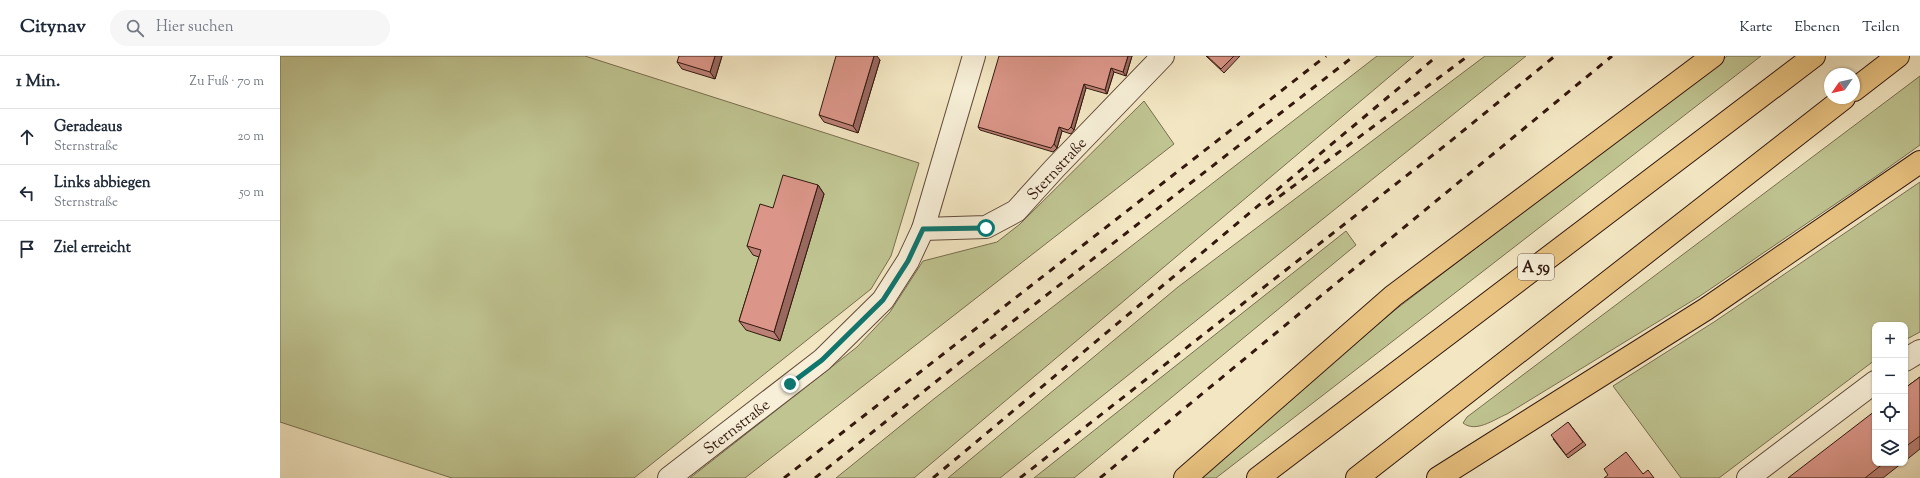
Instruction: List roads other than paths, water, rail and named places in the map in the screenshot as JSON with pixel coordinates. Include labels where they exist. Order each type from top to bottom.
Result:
[{"type":"highway","points":[[1185,478],[1394,296],[1713,56]]},
{"type":"highway","name":"A 59","points":[[1258,478],[1814,56]]},
{"type":"highway","points":[[1860,85],[1898,56]]},
{"type":"highway","points":[[1357,478],[1836,104]]},
{"type":"highway","points":[[1438,478],[1706,309],[1886,187],[1920,162]]},
{"type":"street","name":"Sternstraße","points":[[670,478],[822,360],[883,300],[908,261],[923,229],[974,56]]},
{"type":"street","name":"Sternstraße","points":[[923,229],[986,228],[1016,211],[1054,169],[1164,56]]},
{"type":"street","points":[[1908,358],[1920,351]]},
{"type":"street","points":[[1748,478],[1872,384]]},
{"type":"railway","points":[[784,478],[1326,56]]},
{"type":"railway","points":[[815,478],[963,360],[1354,56]]},
{"type":"railway","points":[[933,478],[1437,56]]},
{"type":"railway","points":[[1268,205],[1468,56]]},
{"type":"railway","points":[[1020,478],[1447,144],[1555,56]]},
{"type":"railway","points":[[1100,478],[1612,56]]}]
